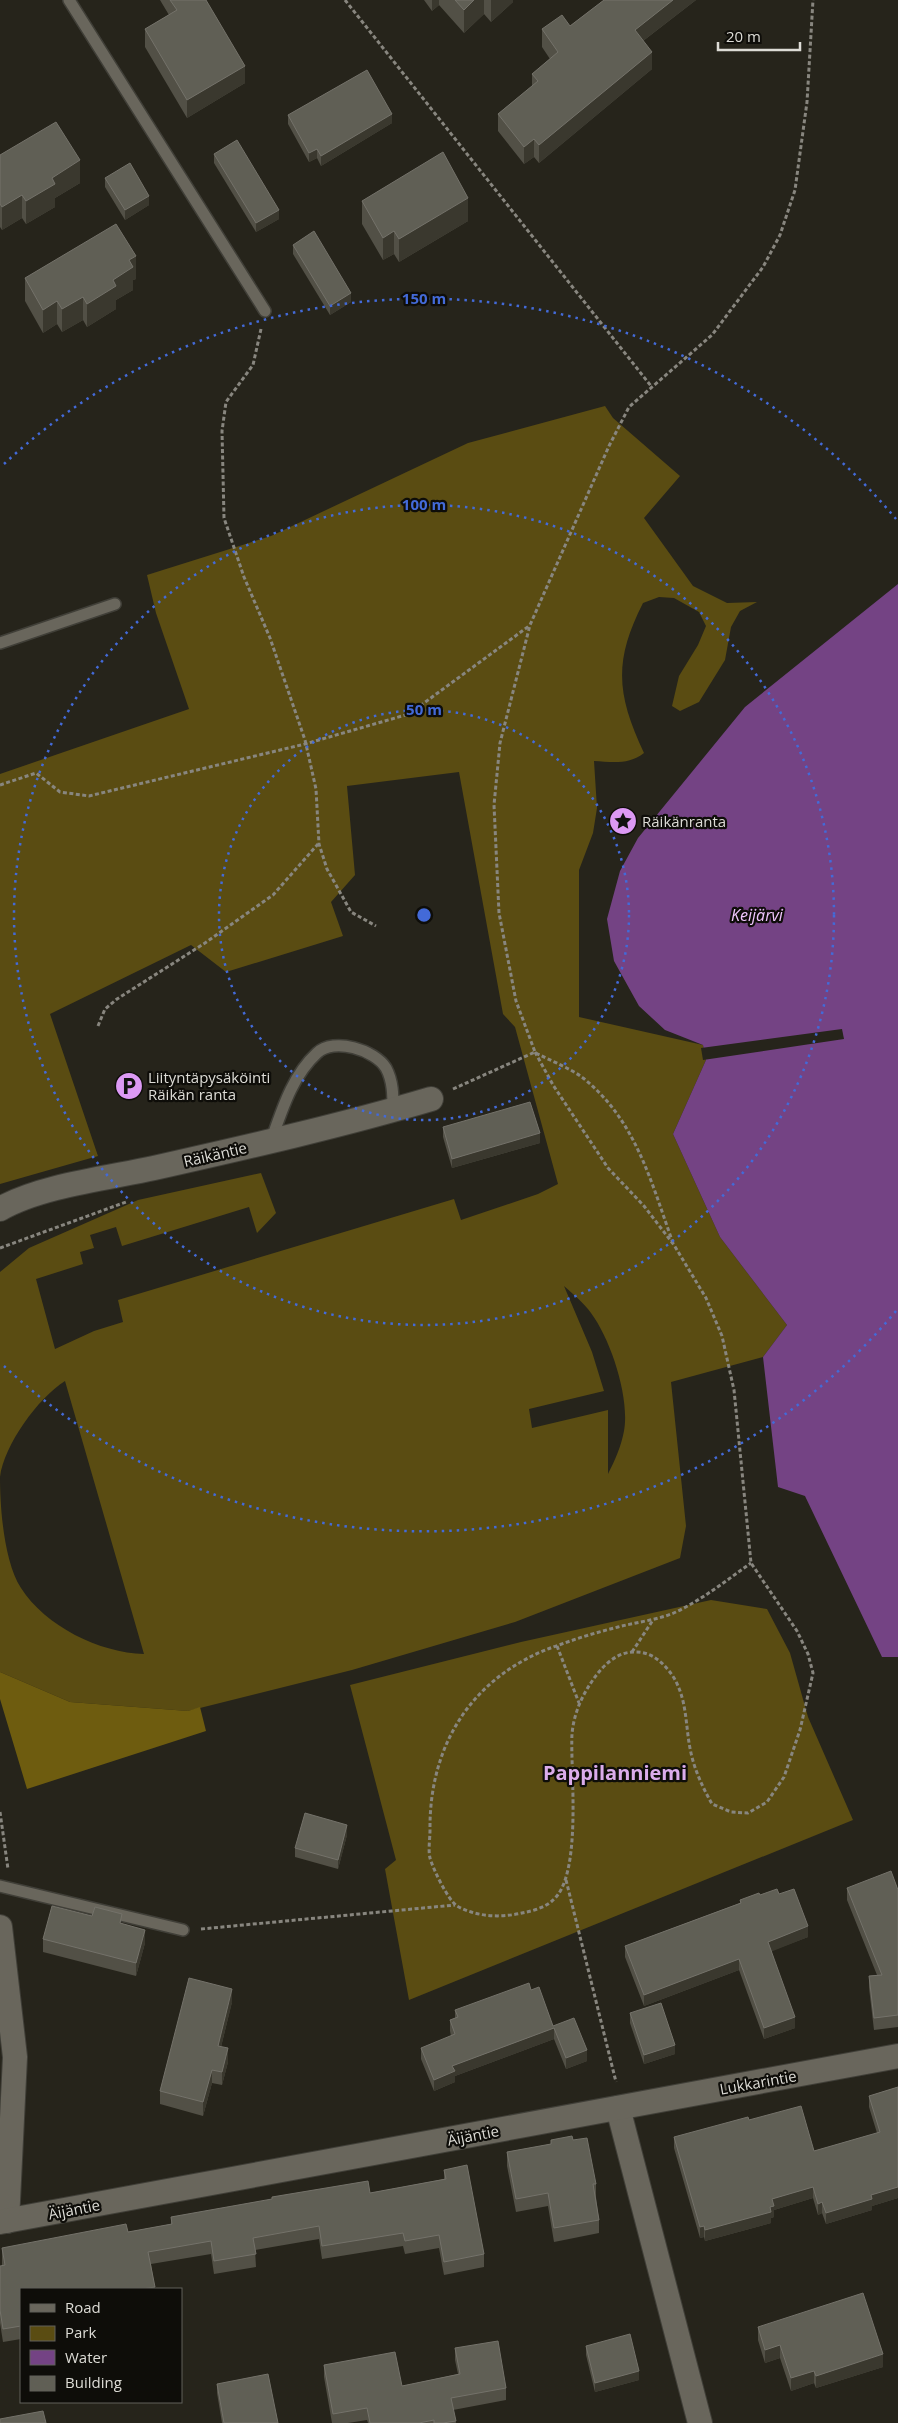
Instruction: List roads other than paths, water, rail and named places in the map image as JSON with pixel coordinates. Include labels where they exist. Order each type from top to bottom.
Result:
[{"type":"street","name":"Räikäntie","points":[[0,1209],[13,1201],[62,1188],[271,1142],[431,1099]]},
{"type":"street","points":[[0,1927],[15,2057],[3,2222]]},
{"type":"street","name":"Lukkarintie","points":[[618,2108],[898,2056]]},
{"type":"street","points":[[618,2108],[700,2423]]},
{"type":"street","name":"Äijäntie","points":[[3,2222],[618,2108]]},
{"type":"lane","points":[[68,0],[265,311]]},
{"type":"lane","points":[[0,643],[115,604]]},
{"type":"lane","points":[[271,1142],[300,1072],[319,1051],[344,1045],[367,1053],[385,1067],[393,1087],[393,1110]]},
{"type":"lane","points":[[0,1886],[183,1930]]},
{"type":"water","name":"Keijärvi","points":[[898,584],[898,1657],[882,1657],[805,1496],[778,1487],[763,1357],[787,1325],[720,1237],[673,1134],[706,1060],[703,1045],[665,1030],[639,1006],[614,961],[607,919],[620,871],[638,838],[745,707]]},
{"type":"place","name":"Räikänranta","points":[[623,821]]},
{"type":"place","name":"Liityntäpysäköinti Räikän ranta","points":[[129,1086]]},
{"type":"district","name":"Pappilanniemi","points":[[615,1772]]}]
